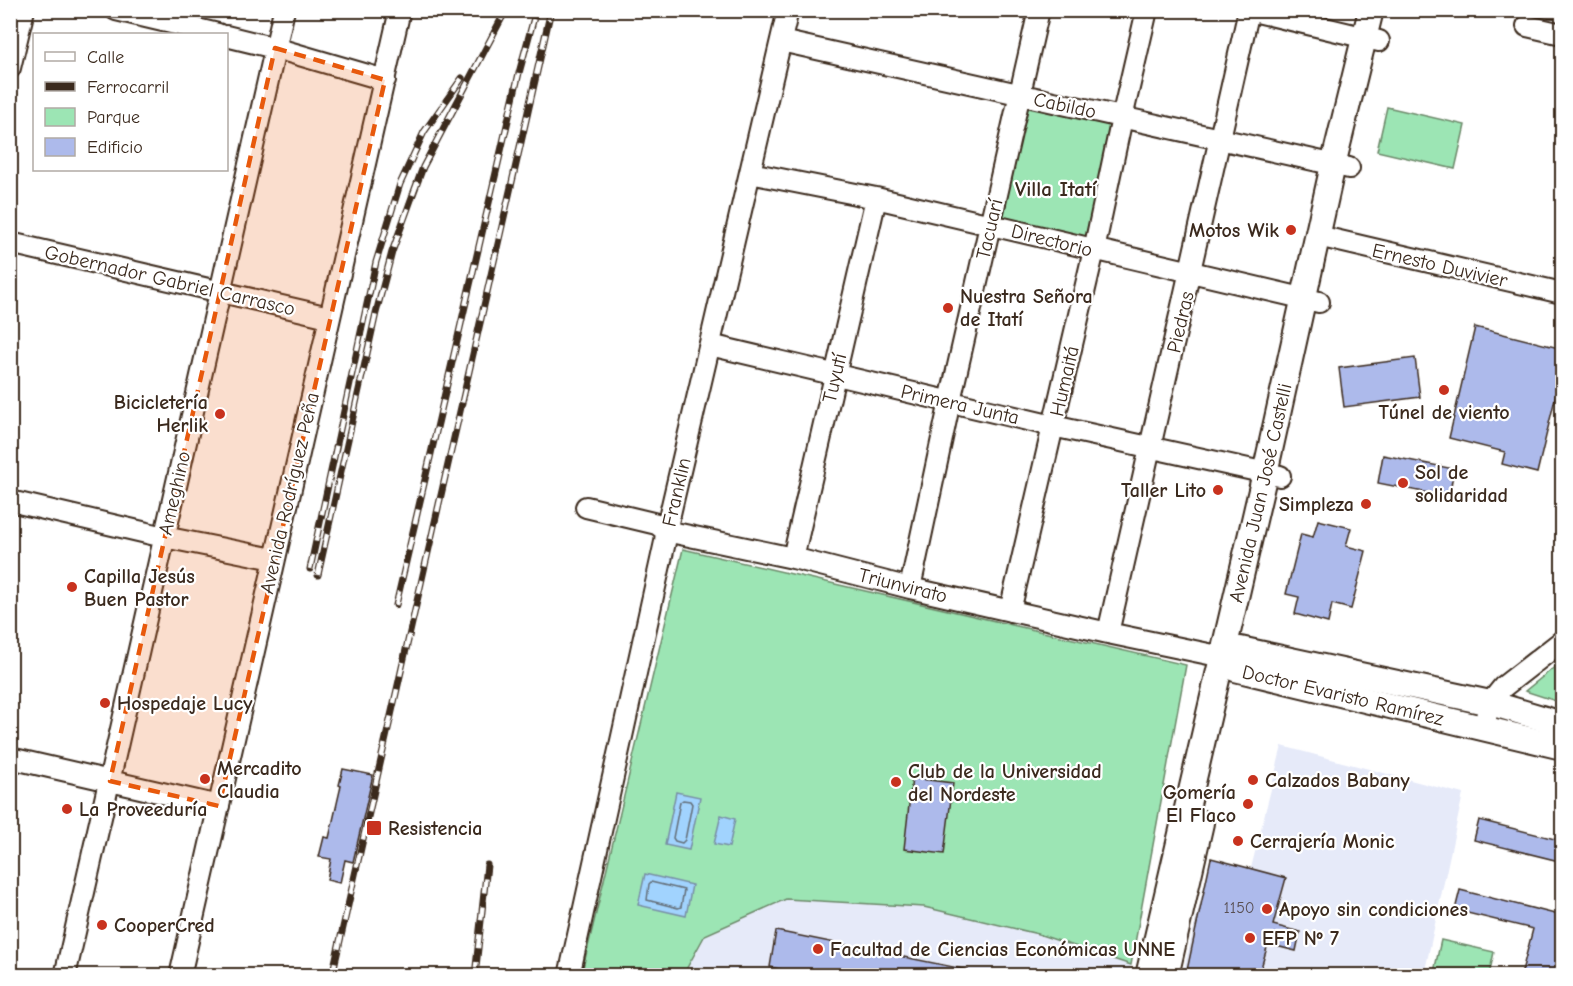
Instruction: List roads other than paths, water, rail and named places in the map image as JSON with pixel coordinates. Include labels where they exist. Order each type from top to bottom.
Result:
[{"type":"main road","name":"Avenida Juan José Castelli","points":[[1371,10],[1372,39]]},
{"type":"main road","name":"Avenida Juan José Castelli","points":[[1166,975],[1341,166],[1372,39],[1386,10]]},
{"type":"main road","name":"Avenida Juan José Castelli","points":[[1148,975],[1233,658]]},
{"type":"main road","name":"Doctor Evaristo Ramírez","points":[[1233,658],[1490,703],[1563,724]]},
{"type":"main road","name":"Doctor Evaristo Ramírez","points":[[1233,658],[1483,728],[1563,747]]},
{"type":"street","points":[[10,68],[24,10]]},
{"type":"street","points":[[116,10],[214,33]]},
{"type":"street","name":"Ameghino","points":[[65,975],[284,10]]},
{"type":"street","name":"Avenida Rodríguez Peña","points":[[180,975],[400,10]]},
{"type":"street","name":"Franklin","points":[[569,975],[663,554],[666,531],[788,10]]},
{"type":"street","name":"Tacuarí","points":[[910,588],[1039,10]]},
{"type":"street","name":"Humaitá","points":[[1010,610],[1147,10]]},
{"type":"street","points":[[1249,11],[1372,39]]},
{"type":"street","name":"Piedras","points":[[1108,633],[1249,11]]},
{"type":"street","points":[[1527,26],[1563,34]]},
{"type":"street","points":[[228,36],[385,80]]},
{"type":"street","name":"Cabildo","points":[[781,41],[1019,96],[1341,166]]},
{"type":"street","name":"Directorio","points":[[750,173],[876,198],[1311,299]]},
{"type":"street","name":"Tuyutí","points":[[793,558],[876,198]]},
{"type":"street","name":"Ernesto Duvivier","points":[[1326,238],[1563,293]]},
{"type":"street","name":"Gobernador Gabriel Carrasco","points":[[10,243],[329,317]]},
{"type":"street","name":"Primera Junta","points":[[710,345],[1273,475]]},
{"type":"street","points":[[10,501],[164,537],[274,559]]},
{"type":"street","name":"Triunvirato","points":[[586,507],[657,524],[666,531],[793,558],[910,588],[1108,633],[1233,658]]},
{"type":"street","points":[[1483,728],[1490,703],[1503,687],[1563,641]]},
{"type":"street","points":[[10,758],[219,806]]},
{"type":"water","points":[[676,792],[700,797],[689,850],[665,845]]},
{"type":"water","points":[[721,815],[735,819],[729,847],[714,844]]},
{"type":"water","points":[[645,874],[692,885],[686,916],[638,905]]},
{"type":"railway","points":[[318,575],[376,313],[392,252],[423,167],[506,10]]},
{"type":"railway","points":[[396,605],[519,73],[536,10]]},
{"type":"railway","points":[[332,976],[551,10]]},
{"type":"railway","points":[[310,569],[376,262],[400,184],[424,132],[462,78]]},
{"type":"railway","points":[[475,976],[487,865]]},
{"type":"place","name":"Motos Wik","points":[[1291,230]]},
{"type":"place","name":"Nuestra Señora de Itatí","points":[[948,308]]},
{"type":"place","name":"Túnel de viento","points":[[1444,390]]},
{"type":"place","name":"Bicicletería Herlik","points":[[220,414]]},
{"type":"place","name":"Sol de solidaridad","points":[[1403,483]]},
{"type":"place","name":"Taller Lito","points":[[1218,490]]},
{"type":"place","name":"Simpleza","points":[[1366,504]]},
{"type":"place","name":"Capilla Jesús Buen Pastor","points":[[72,587]]},
{"type":"place","name":"Hospedaje Lucy","points":[[105,703]]},
{"type":"place","name":"Mercadito Claudia","points":[[205,779]]},
{"type":"place","name":"Calzados Babany","points":[[1253,780]]},
{"type":"place","name":"Club de la Universidad del Nordeste","points":[[896,782]]},
{"type":"place","name":"Gomería El Flaco","points":[[1248,804]]},
{"type":"place","name":"La Proveeduría","points":[[67,809]]},
{"type":"place","name":"Resistencia","points":[[374,828]]},
{"type":"place","name":"Cerrajería Monic","points":[[1238,841]]},
{"type":"place","name":"Apoyo sin condiciones","points":[[1267,909]]},
{"type":"place","name":"CooperCred","points":[[102,925]]},
{"type":"place","name":"EFP Nº 7","points":[[1250,938]]},
{"type":"place","name":"Facultad de Ciencias Económicas UNNE","points":[[818,949]]},
{"type":"district","name":"Villa Itatí","points":[[1056,189]]}]
